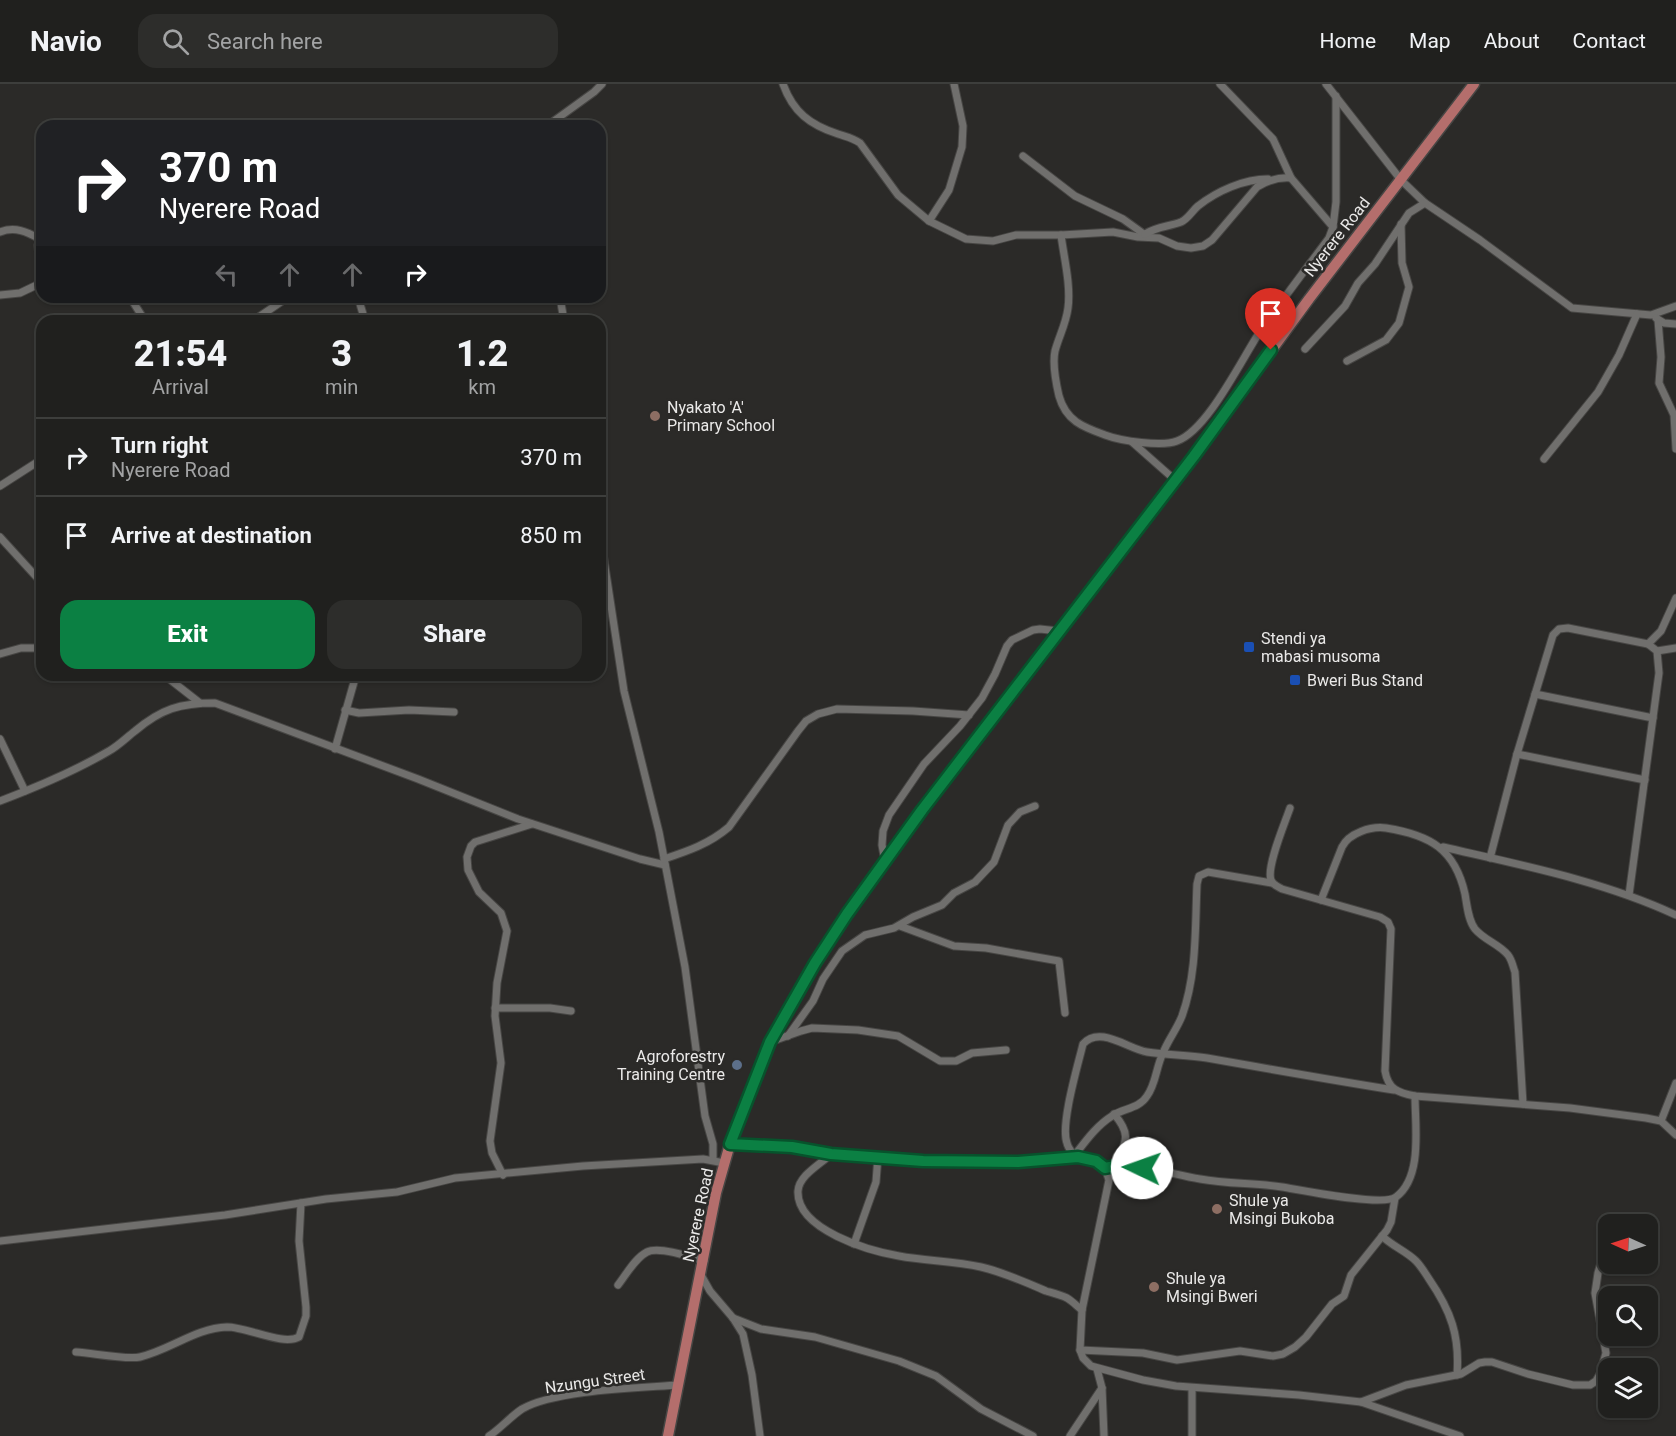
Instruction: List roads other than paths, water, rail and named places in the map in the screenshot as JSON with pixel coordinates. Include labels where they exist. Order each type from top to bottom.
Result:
[{"type":"main road","name":"Nyerere Road","points":[[668,1436],[704,1261],[719,1161],[730,1144],[770,1042],[815,963],[885,861],[1474,84]]},
{"type":"street","points":[[555,120],[602,84]]},
{"type":"street","points":[[783,84],[795,109],[818,126],[860,143],[898,195],[930,221],[966,239],[993,241],[1016,235],[1061,236],[1113,232],[1147,235],[1177,246],[1191,248],[1203,246],[1221,230],[1257,186],[1273,179]]},
{"type":"street","points":[[930,221],[949,190],[962,147],[963,126],[954,84]]},
{"type":"street","points":[[1220,84],[1273,138],[1291,178],[1334,226]]},
{"type":"street","points":[[1326,84],[1401,180],[1425,203],[1480,240],[1572,308],[1651,315],[1676,306]]},
{"type":"street","points":[[1061,236],[1069,305],[1054,361],[1064,409],[1072,419],[1088,429],[1109,437],[1152,443],[1177,442],[1194,431],[1213,407],[1260,332],[1329,238],[1334,226],[1336,202],[1336,96]]},
{"type":"street","points":[[1023,156],[1075,196],[1123,219],[1147,235]]},
{"type":"street","points":[[1147,235],[1156,227],[1180,222],[1199,205],[1240,183],[1291,178]]},
{"type":"street","points":[[1305,349],[1345,306],[1409,213],[1425,203]]},
{"type":"street","points":[[1347,361],[1386,340],[1399,324],[1409,287],[1402,263],[1401,224]]},
{"type":"street","points":[[0,232],[20,230],[36,237]]},
{"type":"street","points":[[0,295],[20,293],[36,285]]},
{"type":"street","points":[[262,315],[279,303]]},
{"type":"street","points":[[1544,459],[1598,392],[1619,355],[1637,314]]},
{"type":"street","points":[[1651,315],[1658,320],[1676,324]]},
{"type":"street","points":[[1658,320],[1661,357],[1659,383],[1674,415],[1676,449]]},
{"type":"street","points":[[1131,441],[1175,480]]},
{"type":"street","points":[[0,486],[36,463]]},
{"type":"street","points":[[0,537],[36,576]]},
{"type":"street","points":[[0,1241],[397,1192],[455,1178],[583,1166],[703,1159],[719,1161],[705,1116],[685,968],[664,862],[624,691],[606,573]]},
{"type":"street","points":[[1648,644],[1661,631],[1676,598]]},
{"type":"street","points":[[1490,858],[1517,754],[1553,635],[1559,629],[1568,628],[1648,644],[1657,651],[1676,648]]},
{"type":"street","points":[[885,861],[882,845],[883,831],[889,815],[924,764],[982,698],[1007,646],[1012,640],[1040,629],[1058,631]]},
{"type":"street","points":[[0,654],[21,648],[36,648]]},
{"type":"street","points":[[1629,895],[1659,673],[1657,651]]},
{"type":"street","points":[[171,681],[200,703]]},
{"type":"street","points":[[335,749],[354,681]]},
{"type":"street","points":[[1535,694],[1653,718]]},
{"type":"street","points":[[0,801],[111,750],[155,716],[171,707],[214,703],[532,824],[640,859],[664,862],[718,837],[729,827],[798,731],[806,721],[818,714],[847,709],[969,715]]},
{"type":"street","points":[[345,710],[366,713],[409,710],[454,712]]},
{"type":"street","points":[[0,740],[25,791]]},
{"type":"street","points":[[1517,754],[1645,780]]},
{"type":"street","points":[[788,1036],[813,1001],[823,979],[842,951],[865,935],[900,926],[913,917],[942,905],[954,893],[975,882],[997,856],[1008,825],[1020,812],[1035,806]]},
{"type":"street","points":[[1272,883],[1269,876],[1272,863],[1290,808]]},
{"type":"street","points":[[503,1175],[492,1153],[490,1141],[501,1063],[495,1008],[498,976],[507,941],[507,926],[501,913],[474,885],[468,870],[467,858],[475,842],[532,824]]},
{"type":"street","points":[[1321,900],[1342,847],[1346,840],[1357,833],[1381,827],[1394,829],[1427,840],[1450,856],[1457,868],[1469,917],[1475,929],[1509,956],[1515,972],[1523,1104]]},
{"type":"street","points":[[1440,847],[1629,895],[1676,915]]},
{"type":"street","points":[[730,1144],[792,1147],[831,1154],[923,1161],[1018,1162],[1074,1156],[1100,1125],[1114,1114],[1138,1106],[1147,1098],[1153,1086],[1162,1053],[1181,1019],[1189,996],[1193,970],[1197,884],[1199,876],[1208,872],[1272,883],[1281,889],[1380,917],[1388,922],[1391,929],[1385,1071],[1387,1081],[1394,1090]]},
{"type":"street","points":[[900,926],[954,946],[986,948],[1059,961],[1065,1013]]},
{"type":"street","points":[[495,1008],[550,1008],[572,1011]]},
{"type":"street","points":[[770,1042],[812,1028],[887,1033],[914,1043],[936,1059],[948,1061],[962,1059],[969,1053],[1006,1050]]},
{"type":"street","points":[[1074,1156],[1066,1143],[1065,1132],[1077,1066],[1083,1044],[1087,1040],[1101,1036],[1137,1049],[1206,1058],[1394,1090],[1415,1096],[1523,1104],[1661,1121],[1676,1135]]},
{"type":"street","points":[[1661,1121],[1676,1083]]},
{"type":"street","points":[[1080,1350],[1143,1353],[1177,1360],[1240,1351],[1273,1356],[1283,1354],[1306,1337],[1332,1304],[1344,1296],[1351,1275],[1391,1222],[1395,1198],[1405,1185],[1415,1161],[1415,1096]]},
{"type":"street","points":[[1114,1114],[1124,1126],[1126,1135],[1115,1166]]},
{"type":"street","points":[[831,1154],[806,1175],[798,1190],[800,1202],[813,1221],[826,1230],[854,1244],[899,1256],[981,1268],[1066,1298],[1082,1310]]},
{"type":"street","points":[[854,1244],[876,1182],[878,1156]]},
{"type":"street","points":[[1063,1157],[1078,1157],[1096,1161],[1105,1168],[1109,1180],[1082,1310],[1080,1350],[1086,1362],[1098,1369],[1143,1380],[1192,1388],[1299,1395],[1361,1402],[1460,1436]]},
{"type":"street","points":[[1105,1168],[1115,1166],[1158,1170],[1218,1182],[1283,1187],[1380,1200],[1395,1198]]},
{"type":"street","points":[[76,1352],[138,1358],[204,1331],[227,1328],[242,1329],[288,1340],[299,1337],[306,1316],[299,1241],[301,1203]]},
{"type":"street","points":[[1382,1236],[1391,1245],[1408,1253],[1418,1262],[1447,1309],[1457,1339],[1457,1375]]},
{"type":"street","points":[[618,1285],[646,1252],[672,1252],[704,1261]]},
{"type":"street","points":[[1361,1402],[1406,1385],[1457,1375],[1479,1363],[1492,1362],[1528,1374],[1582,1387],[1596,1381],[1605,1363],[1606,1353],[1594,1293],[1598,1273]]},
{"type":"street","points":[[701,1275],[710,1291],[733,1318],[743,1334],[752,1375],[760,1436]]},
{"type":"street","points":[[733,1318],[761,1329],[815,1338],[899,1361],[936,1376],[981,1409],[1032,1436]]},
{"type":"street","points":[[1098,1369],[1102,1388],[1104,1436]]},
{"type":"street","name":"Nzungu Street","points":[[489,1436],[524,1408],[544,1400],[584,1393],[678,1385]]},
{"type":"street","points":[[1070,1436],[1102,1388]]},
{"type":"street","points":[[1191,1436],[1192,1388]]},
{"type":"place","name":"Nyakato 'A' Primary School","points":[[655,416]]},
{"type":"place","name":"Stendi ya mabasi musoma","points":[[1249,647]]},
{"type":"place","name":"Bweri Bus Stand","points":[[1295,680]]},
{"type":"place","name":"Agroforestry Training Centre","points":[[737,1065]]},
{"type":"place","name":"Shule ya Msingi Bukoba","points":[[1217,1209]]},
{"type":"place","name":"Shule ya Msingi Bweri","points":[[1154,1287]]}]
